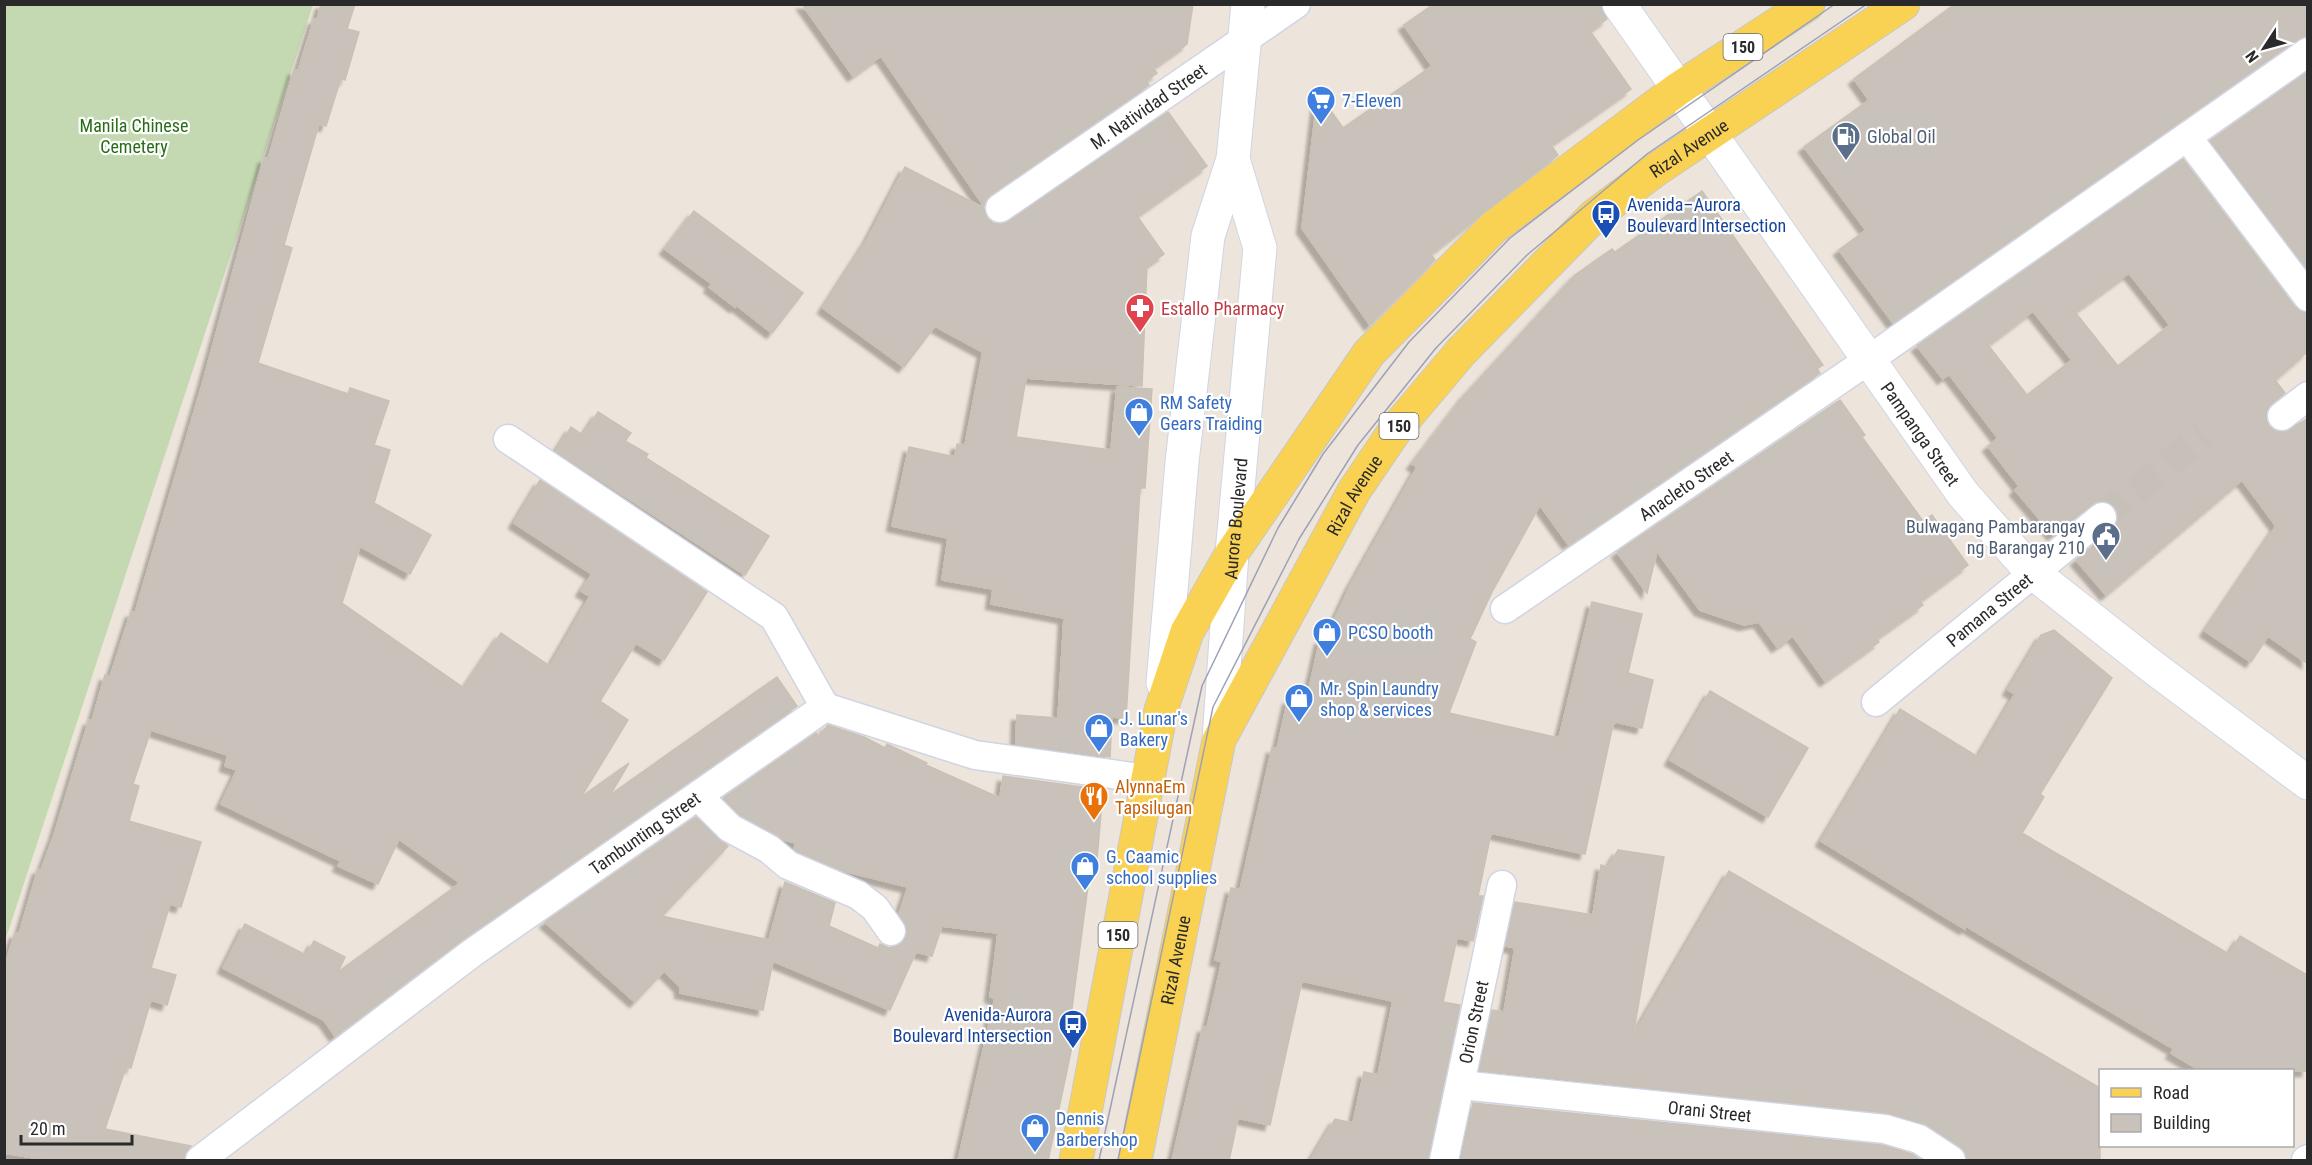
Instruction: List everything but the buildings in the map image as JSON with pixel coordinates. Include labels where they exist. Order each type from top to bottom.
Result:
[{"type":"main road","name":"Aurora Boulevard","points":[[1161,710],[1182,462],[1208,236],[1233,159],[1248,4]]},
{"type":"main road","name":"Pampanga Street","points":[[1619,4],[1788,242],[1867,361],[1963,494],[2032,573],[2307,783]]},
{"type":"main road","name":"150","points":[[1076,1161],[1161,710],[1187,632],[1232,553],[1369,353],[1494,227],[1678,89],[1808,4]]},
{"type":"main road","name":"Rizal Avenue","points":[[1134,1161],[1219,740],[1354,491],[1396,429],[1461,352],[1594,216],[1654,171],[1903,4]]},
{"type":"main road","name":"Aurora Boulevard","points":[[1219,740],[1232,553],[1260,248],[1233,159]]},
{"type":"street","name":"M. Natividad Street","points":[[1000,208],[1296,4]]},
{"type":"street","name":"Anacleto Street","points":[[1505,609],[1867,361],[2307,52]]},
{"type":"street","points":[[2187,137],[2307,297]]},
{"type":"street","points":[[2282,416],[2307,396]]},
{"type":"street","points":[[508,439],[774,617],[825,707],[975,755],[1147,779]]},
{"type":"street","name":"Pamana Street","points":[[1876,702],[2102,517]]},
{"type":"street","name":"Tambunting Street","points":[[200,1161],[472,953],[825,707]]},
{"type":"street","points":[[698,796],[730,828],[769,849],[788,865],[858,895],[875,908],[891,931]]},
{"type":"street","name":"Orion Street","points":[[1444,1161],[1502,885]]},
{"type":"street","name":"Orani Street","points":[[1461,1085],[1885,1129],[1919,1139],[1951,1161]]},
{"type":"green space","name":"Manila Chinese Cemetery","points":[[4,5],[313,5],[5,941]]},
{"type":"tunnel","points":[[2102,517],[2203,435]]},
{"type":"tram line","points":[[1099,1160],[1202,686],[1278,528],[1323,454],[1409,342],[1510,238],[1638,140],[1835,4]]},
{"type":"tram line","points":[[1118,1160],[1213,707],[1299,539],[1358,445],[1436,348],[1527,255],[1647,154],[1867,4]]},
{"type":"place","name":"7-Eleven","points":[[1321,126]]},
{"type":"place","name":"Global Oil","points":[[1846,162]]},
{"type":"place","name":"Avenida–Aurora Boulevard Intersection","points":[[1606,240]]},
{"type":"place","name":"Estallo Pharmacy","points":[[1140,334]]},
{"type":"place","name":"RM Safety Gears Traiding","points":[[1139,438]]},
{"type":"place","name":"Bulwagang Pambarangay ng Barangay 210","points":[[2106,562]]},
{"type":"place","name":"PCSO booth","points":[[1327,658]]},
{"type":"place","name":"Mr. Spin Laundry shop & services","points":[[1299,724]]},
{"type":"place","name":"J. Lunar's Bakery","points":[[1099,754]]},
{"type":"place","name":"AlynnaEm Tapsilugan","points":[[1094,822]]},
{"type":"place","name":"G. Caamic school supplies","points":[[1085,892]]},
{"type":"place","name":"Avenida-Aurora Boulevard Intersection","points":[[1073,1050]]},
{"type":"place","name":"Dennis Barbershop","points":[[1035,1154]]}]
